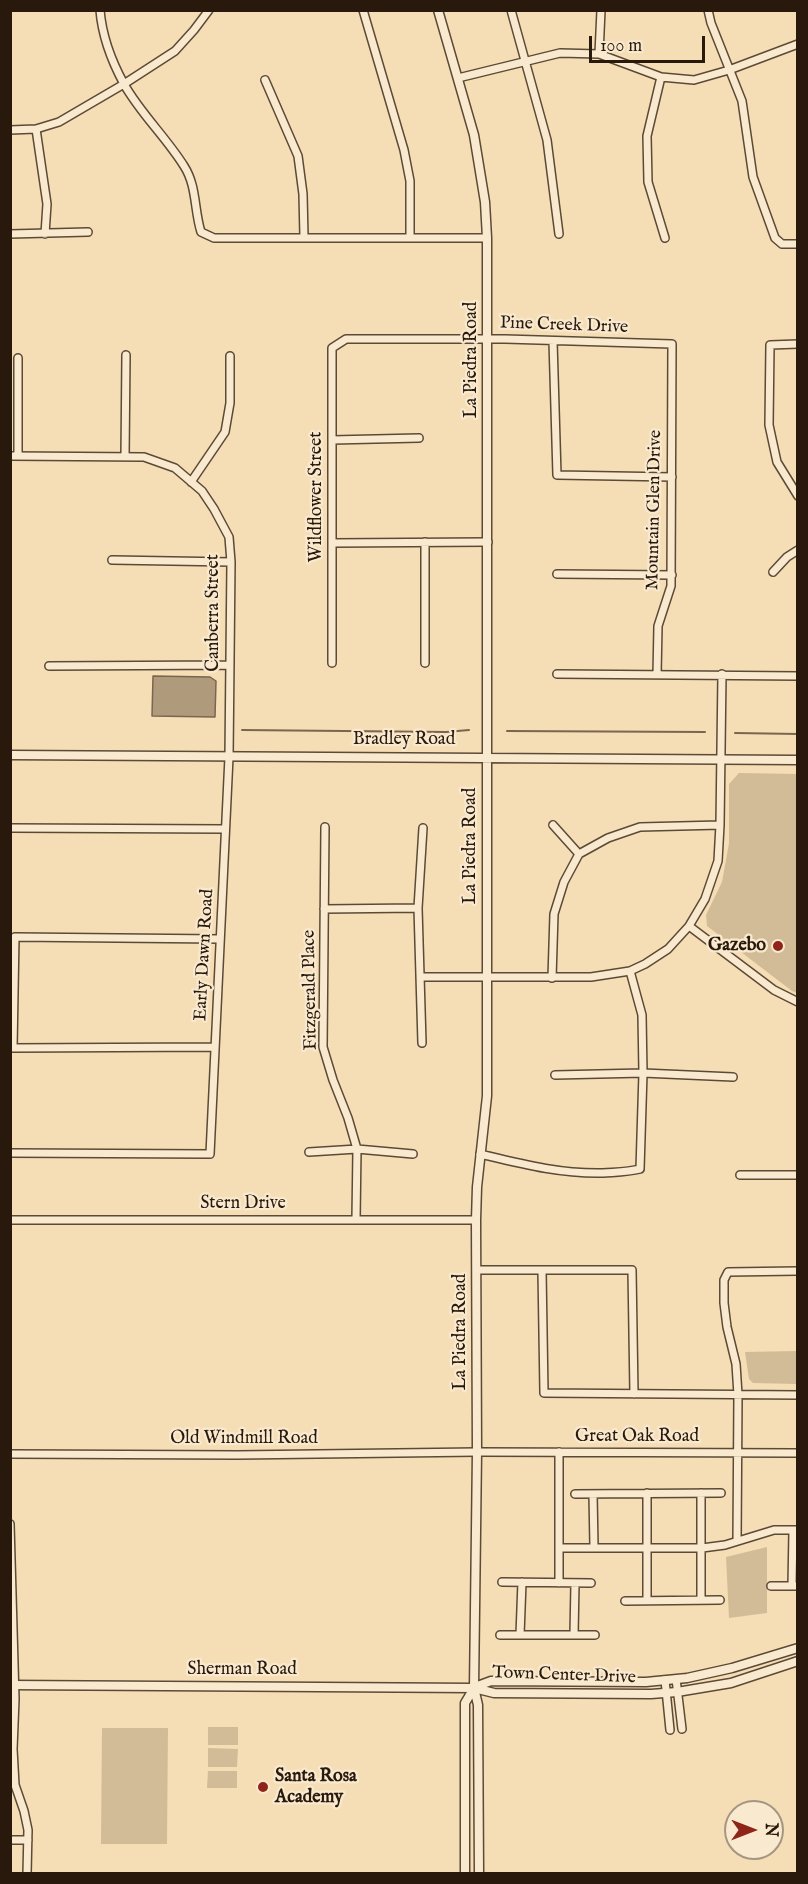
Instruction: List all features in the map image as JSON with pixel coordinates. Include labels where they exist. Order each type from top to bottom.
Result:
[{"type":"street","points":[[100,10],[102,30],[124,84],[185,167],[194,191],[196,218],[201,232],[214,238],[487,238]]},
{"type":"street","points":[[10,129],[36,129],[59,122],[124,84],[175,51],[209,10]]},
{"type":"street","points":[[363,10],[404,150],[410,181],[410,238]]},
{"type":"street","name":"La Piedra Road","points":[[438,10],[481,167],[487,238],[487,1096],[480,1154],[476,1220],[477,1452],[474,1688],[478,1705],[479,1874]]},
{"type":"street","points":[[512,10],[548,140],[559,234]]},
{"type":"street","points":[[599,54],[601,10]]},
{"type":"street","points":[[708,10],[742,101],[753,177],[775,238],[782,244],[798,244]]},
{"type":"street","points":[[458,78],[560,52],[599,54],[661,77],[694,80],[729,70],[798,44]]},
{"type":"street","points":[[661,77],[647,136],[648,182],[665,238]]},
{"type":"street","points":[[265,80],[298,156],[303,194],[304,237]]},
{"type":"street","points":[[36,129],[47,204],[45,234]]},
{"type":"street","points":[[10,234],[88,232]]},
{"type":"street","name":"Pine Creek Drive","points":[[346,339],[488,339],[672,344]]},
{"type":"street","name":"Wildflower Street","points":[[332,663],[333,348],[346,339]]},
{"type":"street","points":[[553,341],[557,475],[672,477]]},
{"type":"street","name":"Mountain Glen Drive","points":[[657,675],[658,626],[671,586],[672,575],[672,344]]},
{"type":"street","points":[[798,345],[770,345],[769,425],[777,462],[798,496]]},
{"type":"street","points":[[125,457],[126,355]]},
{"type":"street","points":[[191,482],[225,432],[230,403],[230,356]]},
{"type":"street","points":[[14,456],[18,358]]},
{"type":"street","points":[[333,440],[419,438]]},
{"type":"street","name":"Canberra Street","points":[[14,456],[144,457],[175,468],[202,491],[229,537],[231,562],[229,757]]},
{"type":"street","points":[[425,542],[425,663]]},
{"type":"street","points":[[333,543],[488,542]]},
{"type":"street","points":[[773,572],[787,557],[798,550]]},
{"type":"street","points":[[112,560],[231,562]]},
{"type":"street","points":[[557,574],[672,575]]},
{"type":"street","points":[[49,666],[230,665]]},
{"type":"street","points":[[557,674],[798,676]]},
{"type":"street","points":[[420,977],[591,977],[630,971],[668,950],[689,926],[705,899],[718,861],[722,674]]},
{"type":"street","name":"Bradley Road","points":[[10,755],[798,759]]},
{"type":"street","name":"Early Dawn Road","points":[[10,1153],[210,1154],[229,757]]},
{"type":"street","points":[[553,825],[579,854]]},
{"type":"street","points":[[552,978],[554,914],[564,882],[579,854],[608,838],[640,827],[720,825]]},
{"type":"street","name":"Fitzgerald Place","points":[[325,827],[323,1047],[357,1149],[356,1220]]},
{"type":"street","points":[[10,828],[225,830]]},
{"type":"street","points":[[422,1043],[418,908],[423,828]]},
{"type":"street","points":[[324,909],[418,908]]},
{"type":"street","points":[[689,926],[774,990],[798,1002]]},
{"type":"street","points":[[215,1047],[13,1048],[15,937],[220,939]]},
{"type":"street","points":[[480,1154],[547,1170],[578,1173],[630,1172],[640,1169],[642,1016],[630,971]]},
{"type":"street","points":[[555,1075],[643,1073],[732,1077]]},
{"type":"street","points":[[309,1152],[357,1149],[413,1154]]},
{"type":"street","points":[[740,1175],[798,1175]]},
{"type":"street","name":"Stern Drive","points":[[10,1220],[476,1220]]},
{"type":"street","points":[[477,1270],[632,1270],[634,1394]]},
{"type":"street","points":[[542,1270],[544,1393],[798,1395]]},
{"type":"street","points":[[737,1541],[738,1395],[736,1364],[724,1303],[724,1280],[728,1272],[798,1271]]},
{"type":"street","name":"Great Oak Road","points":[[477,1452],[798,1453]]},
{"type":"street","name":"Old Windmill Road","points":[[10,1454],[238,1455],[477,1452]]},
{"type":"street","points":[[559,1452],[559,1582]]},
{"type":"street","points":[[647,1493],[647,1601]]},
{"type":"street","points":[[701,1493],[701,1600]]},
{"type":"street","points":[[575,1494],[721,1493]]},
{"type":"street","points":[[593,1494],[594,1547]]},
{"type":"street","points":[[10,1524],[12,1749],[15,1785],[24,1811],[28,1840],[27,1874]]},
{"type":"street","points":[[559,1548],[702,1548],[725,1545],[774,1530],[795,1530],[795,1586],[771,1586]]},
{"type":"street","points":[[502,1582],[591,1583]]},
{"type":"street","points":[[520,1635],[522,1582]]},
{"type":"street","points":[[574,1635],[575,1583]]},
{"type":"street","points":[[625,1601],[720,1600]]},
{"type":"street","points":[[500,1635],[595,1635]]},
{"type":"street","name":"Town Center Drive","points":[[474,1688],[491,1681],[676,1679],[732,1668],[797,1650]]},
{"type":"street","name":"Town Center Drive","points":[[474,1688],[494,1693],[565,1695],[666,1693],[731,1683],[798,1661]]},
{"type":"street","points":[[676,1679],[682,1729]]},
{"type":"street","points":[[665,1680],[670,1730]]},
{"type":"street","name":"Sherman Road","points":[[12,1685],[474,1688]]},
{"type":"street","name":"La Piedra Road","points":[[465,1874],[465,1703],[474,1688]]},
{"type":"street","points":[[10,1840],[28,1840]]},
{"type":"shaded area","points":[[153,676],[210,677],[216,681],[215,717],[152,716]]},
{"type":"shaded area","points":[[739,773],[797,774],[797,993],[707,926],[706,915],[722,882],[729,843],[729,784]]},
{"type":"shaded area","points":[[797,1351],[797,1384],[753,1383],[749,1379],[745,1352]]},
{"type":"shaded area","points":[[767,1547],[767,1613],[729,1618],[726,1557]]},
{"type":"shaded area","points":[[208,1727],[238,1727],[238,1745],[208,1745]]},
{"type":"shaded area","points":[[102,1728],[168,1728],[167,1844],[101,1844]]},
{"type":"shaded area","points":[[208,1748],[238,1749],[237,1767],[208,1767]]},
{"type":"shaded area","points":[[208,1771],[237,1771],[237,1788],[207,1788]]},
{"type":"waterway","points":[[242,730],[446,732],[469,730]]},
{"type":"waterway","points":[[507,731],[705,732]]},
{"type":"waterway","points":[[735,733],[798,734]]},
{"type":"place","name":"Gazebo","points":[[778,946]]},
{"type":"place","name":"Santa Rosa Academy","points":[[263,1787]]}]
